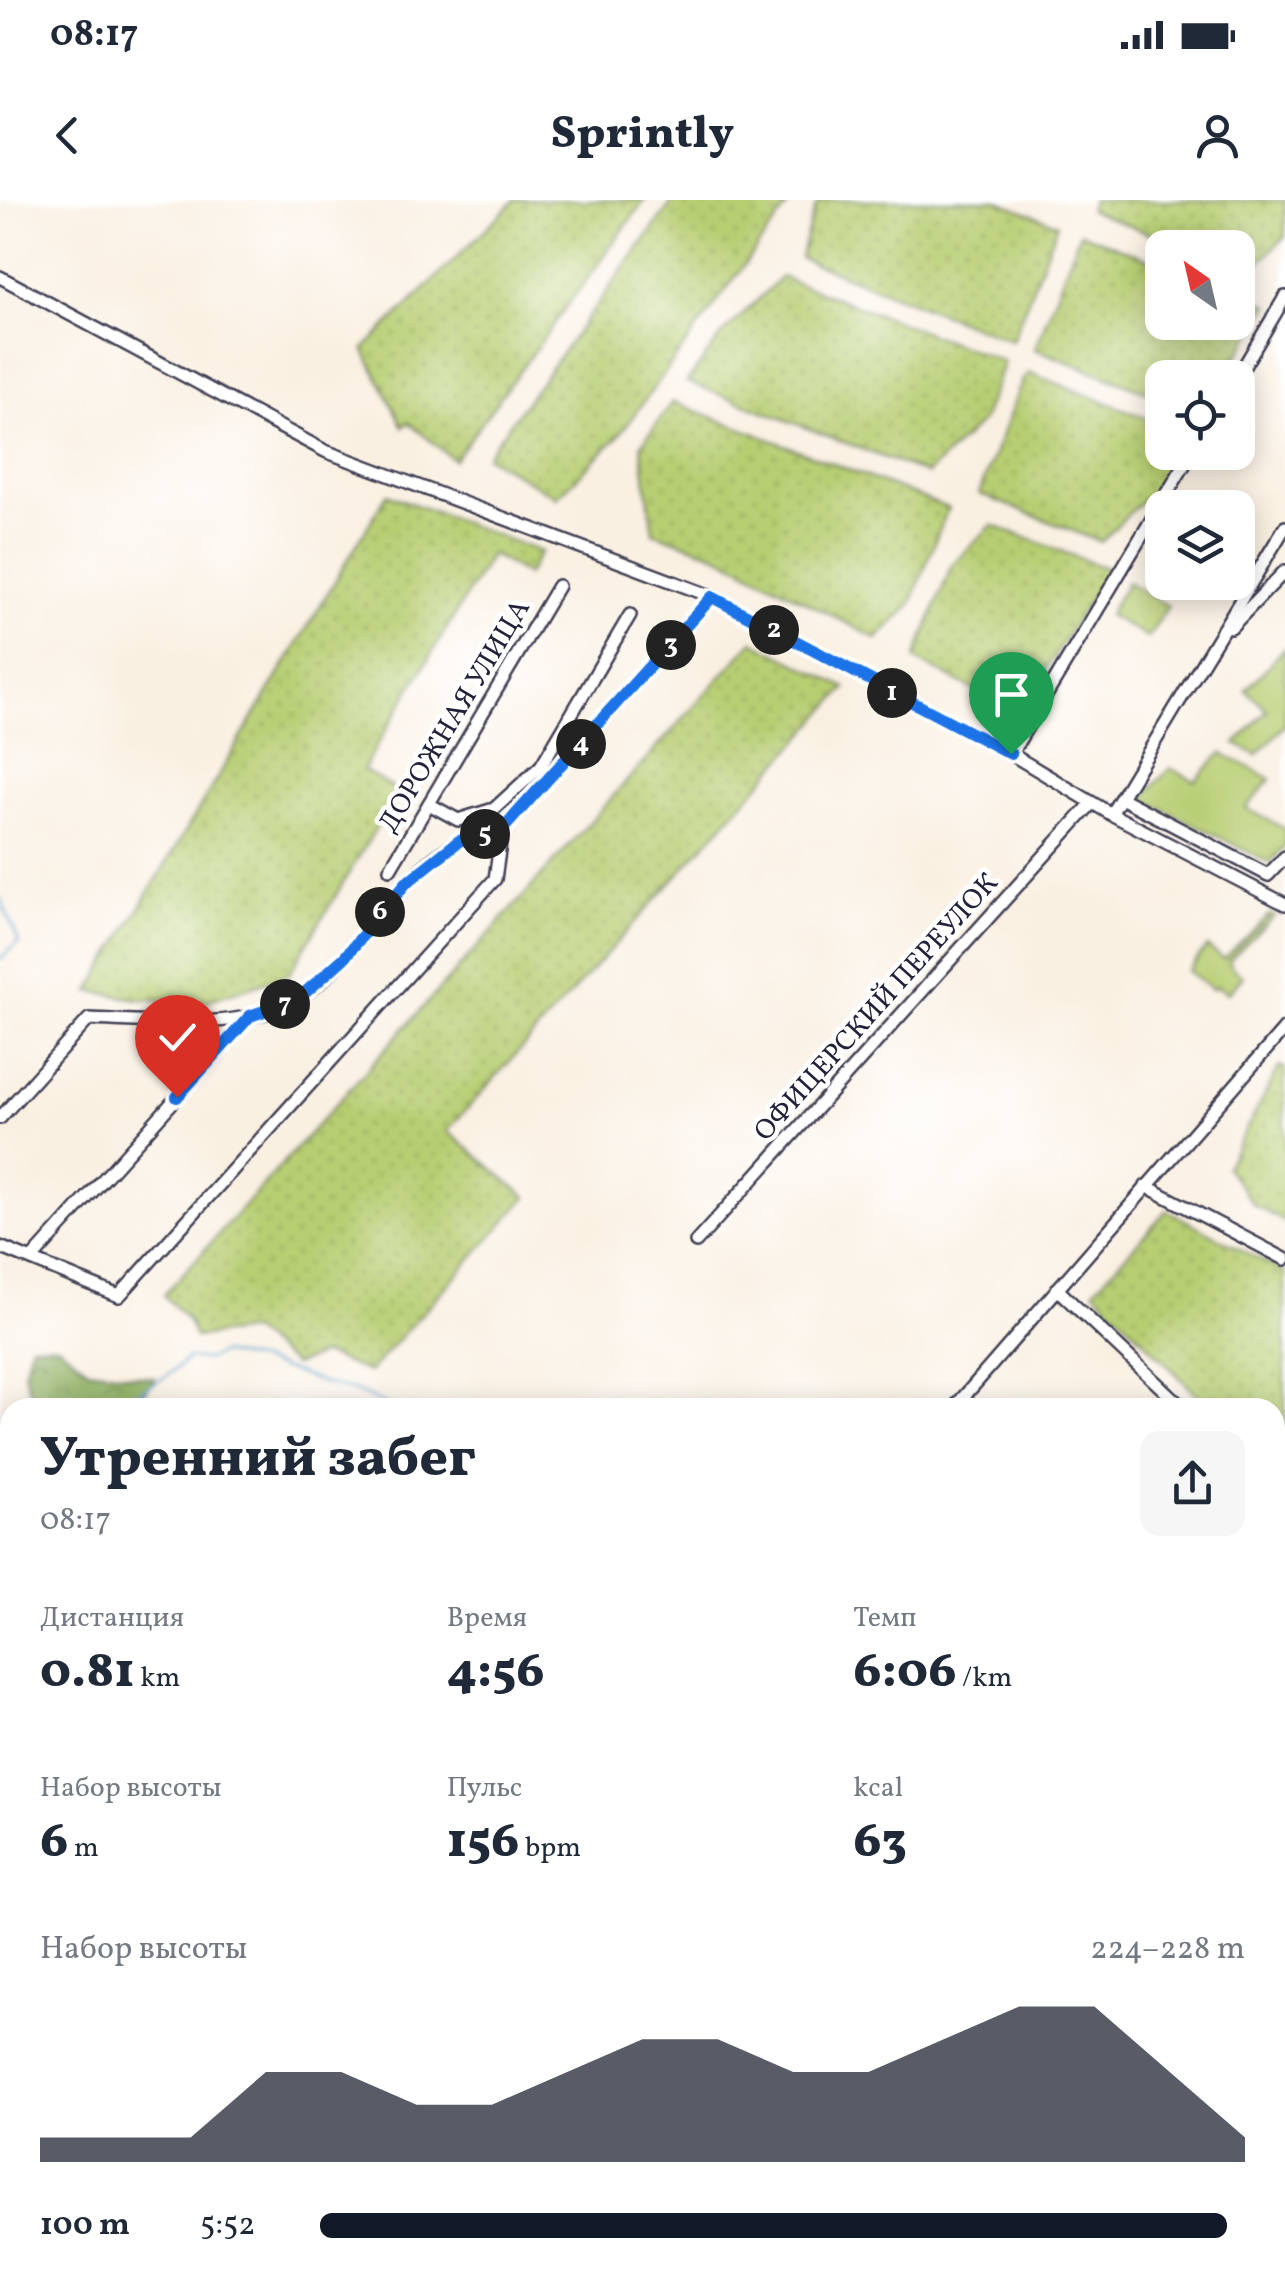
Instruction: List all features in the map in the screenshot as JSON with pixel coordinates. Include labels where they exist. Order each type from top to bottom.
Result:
[{"type":"street","points":[[0,277],[325,451],[712,597],[1285,904]]},
{"type":"street","points":[[1248,360],[1285,297]]},
{"type":"street","points":[[1011,754],[1181,470]]},
{"type":"street","points":[[1111,814],[1285,527]]},
{"type":"street","points":[[1214,644],[1285,571]]},
{"type":"street","name":"ДОРОЖНАЯ УЛИЦА","points":[[390,870],[558,586]]},
{"type":"street","points":[[0,1118],[88,1019],[211,1022],[250,1016],[298,999],[344,958],[406,883],[459,841],[502,830],[712,597]]},
{"type":"street","points":[[429,804],[458,820],[494,808],[541,766],[630,615]]},
{"type":"street","points":[[541,766],[552,776]]},
{"type":"street","points":[[1121,798],[1268,875],[1285,857]]},
{"type":"street","name":"ОФИЦЕРСКИЙ ПЕРЕУЛОК","points":[[696,1242],[1092,803]]},
{"type":"street","points":[[0,1246],[120,1296],[494,879],[502,830]]},
{"type":"street","points":[[32,1259],[250,1016]]},
{"type":"street","points":[[963,1398],[1285,1028]]},
{"type":"street","points":[[1146,1186],[1285,1259]]},
{"type":"street","points":[[1057,1289],[1172,1398]]},
{"type":"green space","points":[[515,200],[645,200],[454,460],[408,422],[403,427],[364,349]]},
{"type":"green space","points":[[674,200],[792,200],[617,438],[557,497],[486,456]]},
{"type":"green space","points":[[821,200],[996,200],[1057,224],[1012,341],[800,258],[814,210]]},
{"type":"green space","points":[[1092,200],[1285,200],[1285,237],[1255,266],[1255,230],[1145,232],[1089,210]]},
{"type":"green space","points":[[1080,232],[1145,257],[1145,340],[1248,340],[1235,360],[1145,360],[1145,391],[1035,349]]},
{"type":"green space","points":[[781,277],[1004,362],[982,421],[927,474],[687,382],[722,335]]},
{"type":"green space","points":[[1255,300],[1269,305],[1255,328]]},
{"type":"green space","points":[[1030,373],[1145,417],[1145,470],[1168,470],[1152,490],[1145,490],[1145,497],[1101,542],[979,494],[1023,379]]},
{"type":"green space","points":[[673,402],[948,508],[910,606],[877,639],[718,555],[653,532],[641,445]]},
{"type":"green space","points":[[387,494],[541,552],[527,575],[491,554],[363,770],[398,791],[289,974],[204,1002],[138,999],[90,991]]},
{"type":"green space","points":[[992,525],[1108,569],[1019,714],[915,659],[952,565]]},
{"type":"green space","points":[[1127,582],[1145,593],[1145,600],[1158,600],[1168,606],[1148,638],[1108,615]]},
{"type":"green space","points":[[753,641],[846,688],[447,1131],[527,1197],[369,1372],[323,1354],[294,1365],[251,1331],[195,1337],[188,1321],[164,1295]]},
{"type":"green space","points":[[1285,648],[1285,725],[1257,755],[1236,744],[1267,710],[1246,690]]},
{"type":"green space","points":[[1222,753],[1271,779],[1246,808],[1285,829],[1285,846],[1270,863],[1142,798],[1170,768],[1195,781]]},
{"type":"green space","points":[[1270,914],[1274,916],[1229,960],[1232,968],[1243,976],[1228,993],[1217,986],[1212,989],[1188,971],[1207,947],[1224,959]]},
{"type":"green space","points":[[1280,1066],[1285,1069],[1285,1222],[1254,1205],[1226,1167]]},
{"type":"green space","points":[[1167,1210],[1285,1273],[1285,1398],[1200,1398],[1094,1290]]},
{"type":"green space","points":[[31,1344],[58,1345],[88,1369],[155,1378],[141,1398],[32,1398],[24,1373]]},
{"type":"waterway","points":[[0,898],[19,942],[0,959]]},
{"type":"waterway","points":[[131,1398],[188,1358],[207,1360],[221,1353],[264,1362],[371,1398]]},
{"type":"route","points":[[177,1097],[250,1016],[298,999],[344,958],[406,883],[459,841],[502,830],[712,597],[1011,754]]}]
